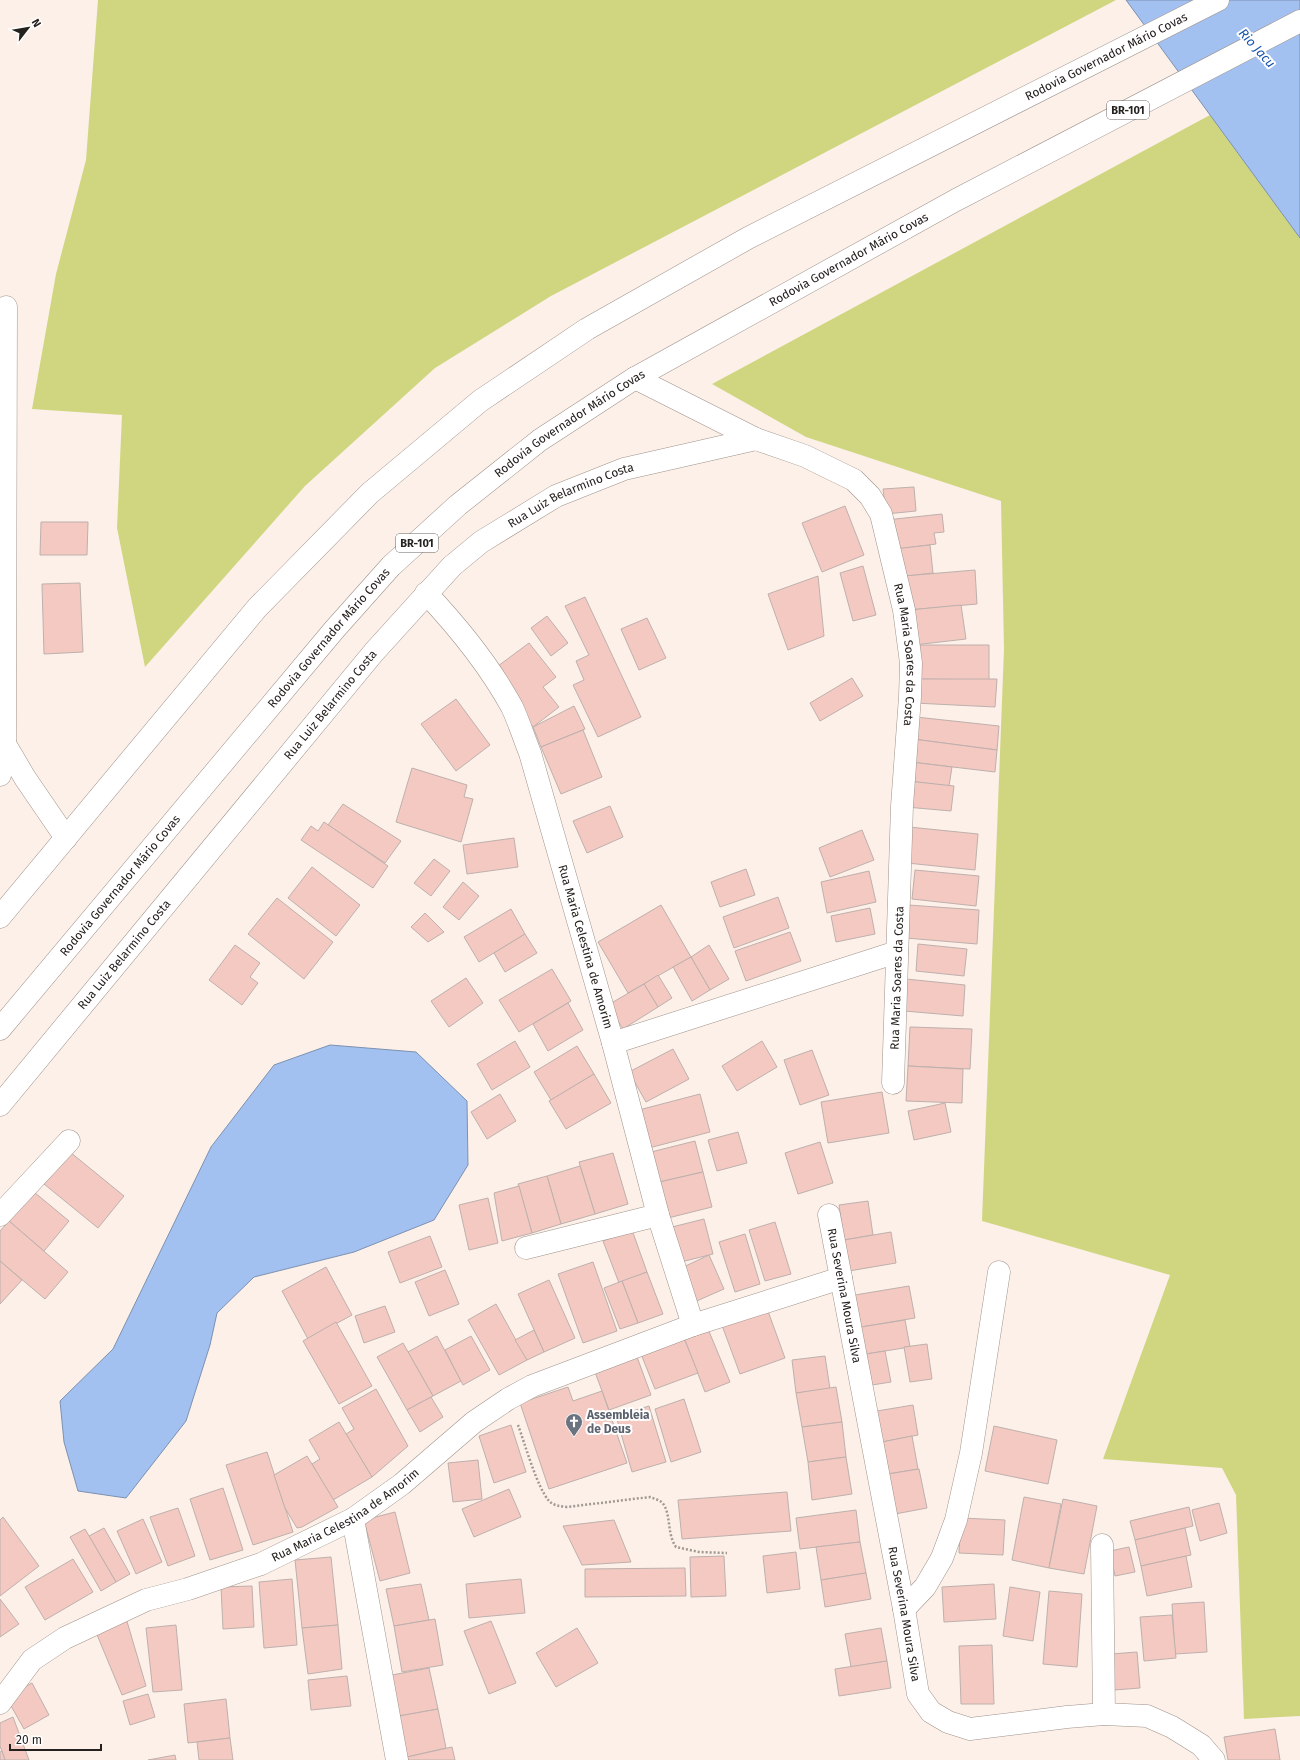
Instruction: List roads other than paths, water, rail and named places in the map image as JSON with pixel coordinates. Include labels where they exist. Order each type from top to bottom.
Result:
[{"type":"main road","name":"Rodovia Governador Mário Covas","points":[[0,917],[257,608],[370,493],[480,401],[587,329],[748,238],[1218,0]]},
{"type":"main road","name":"Rodovia Governador Mário Covas","points":[[0,1029],[328,636],[391,566],[458,505],[540,440],[635,378],[956,200],[1300,21]]},
{"type":"main road","points":[[0,776],[5,744],[6,307]]},
{"type":"main road","name":"Rua Maria Soares da Costa","points":[[635,378],[756,439],[805,456],[854,480],[870,496],[880,514],[904,610],[911,663],[902,806],[894,1082]]},
{"type":"main road","name":"Rua Luiz Belarmino Costa","points":[[0,1105],[324,712],[426,593],[452,566],[481,542],[556,496],[624,469],[756,439]]},
{"type":"main road","name":"Rua Maria Celestina de Amorim","points":[[426,593],[453,622],[483,660],[512,708],[530,753],[613,1043],[658,1215],[693,1325]]},
{"type":"main road","points":[[5,744],[25,778],[66,838]]},
{"type":"main road","points":[[613,1043],[897,952]]},
{"type":"main road","points":[[0,1215],[69,1141]]},
{"type":"main road","points":[[526,1248],[658,1215]]},
{"type":"main road","name":"Rua Severina Moura Silva","points":[[829,1215],[904,1609],[918,1694],[931,1712],[948,1722],[970,1729],[1066,1717],[1104,1714],[1147,1716],[1172,1727],[1201,1745],[1214,1760]]},
{"type":"main road","points":[[904,1609],[925,1587],[942,1558],[956,1520],[971,1453],[999,1272]]},
{"type":"main road","name":"Rua Maria Celestina de Amorim","points":[[0,1703],[32,1660],[65,1638],[146,1600],[262,1564],[353,1518],[402,1484],[474,1422],[508,1399],[532,1386],[693,1325],[841,1278]]},
{"type":"main road","points":[[353,1518],[397,1760]]},
{"type":"main road","points":[[1102,1545],[1104,1714]]},
{"type":"water","name":"Rio Jacu","points":[[1126,0],[1300,0],[1300,238]]},
{"type":"water","points":[[330,1045],[416,1052],[467,1101],[468,1165],[434,1220],[354,1252],[254,1277],[217,1313],[210,1345],[186,1421],[126,1498],[78,1491],[64,1442],[60,1401],[113,1349],[211,1147],[274,1065]]},
{"type":"place","name":"Assembleia de Deus","points":[[574,1437]]}]
